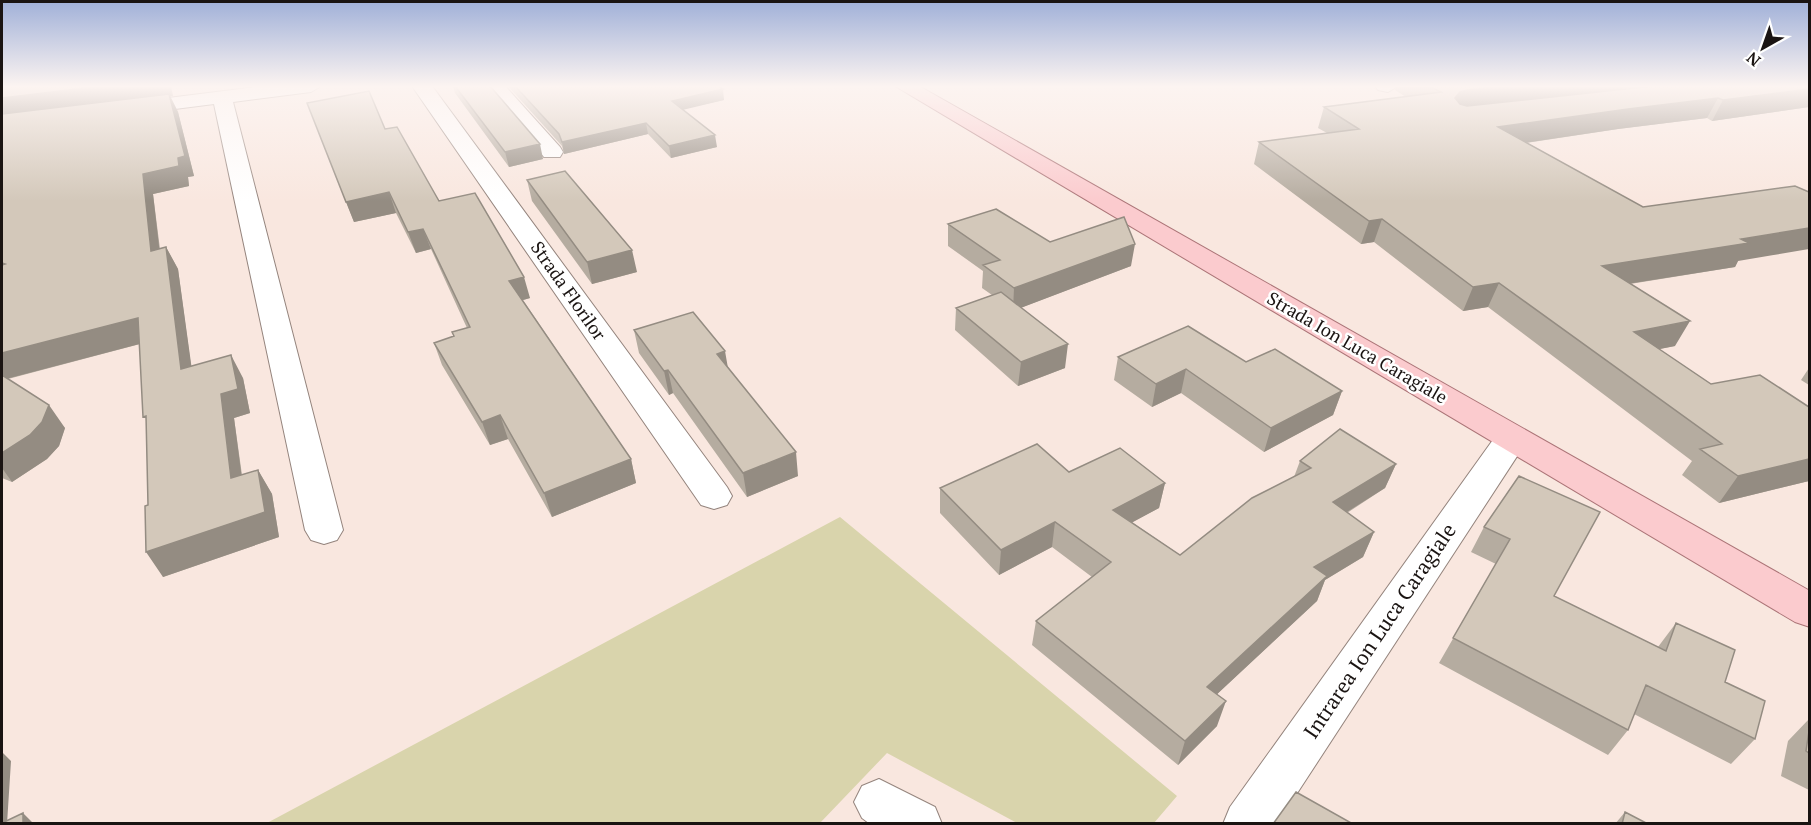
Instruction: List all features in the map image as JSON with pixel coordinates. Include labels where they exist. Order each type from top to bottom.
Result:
[{"type":"main road","name":"Strada Ion Luca Caragiale","points":[[971,124],[1809,611]]},
{"type":"street","points":[[228,124],[324,530]]},
{"type":"street","name":"Strada Florilor","points":[[449,124],[714,496]]},
{"type":"street","points":[[528,124],[552,152]]},
{"type":"street","name":"Intrarea Ion Luca Caragiale","points":[[1248,824],[1512,438]]},
{"type":"shaded area","points":[[840,517],[1177,796],[1154,823],[1017,823],[887,753],[820,823],[267,823]]},
{"type":"building","points":[[2,124],[177,124],[185,156],[178,158],[179,166],[143,174],[151,251],[166,247],[181,369],[231,355],[238,389],[221,394],[231,478],[258,470],[265,512],[146,552],[145,506],[148,505],[146,416],[143,417],[138,318],[2,353],[2,265],[5,264],[2,263]]},
{"type":"building","points":[[315,124],[383,124],[385,129],[397,127],[439,201],[475,193],[524,277],[509,281],[631,459],[544,493],[500,415],[482,422],[434,343],[454,336],[452,332],[470,327],[423,229],[408,232],[389,192],[346,202]]},
{"type":"building","points":[[484,124],[523,124],[540,144],[505,152]]},
{"type":"building","points":[[550,124],[639,124],[562,142],[559,134]]},
{"type":"building","points":[[648,124],[702,124],[715,135],[669,146]]},
{"type":"building","points":[[1352,124],[1516,124],[1498,127],[1643,207],[1795,186],[1809,192],[1809,228],[1741,239],[1749,243],[1602,266],[1690,321],[1634,332],[1711,384],[1760,375],[1809,407],[1809,459],[1738,476],[1700,449],[1722,444],[1499,283],[1473,287],[1382,219],[1369,221],[1259,142],[1359,129]]},
{"type":"building","points":[[565,171],[632,250],[587,262],[527,180]]},
{"type":"building","points":[[996,209],[1050,242],[1124,217],[1135,244],[1014,288],[983,265],[1000,260],[948,224]]},
{"type":"building","points":[[1001,292],[1068,344],[1021,362],[956,308]]},
{"type":"building","points":[[693,312],[725,351],[717,354],[796,452],[743,473],[668,370],[664,371],[634,330]]},
{"type":"building","points":[[1188,326],[1246,362],[1275,349],[1342,391],[1271,428],[1186,369],[1156,384],[1118,357]]},
{"type":"building","points":[[2,375],[49,405],[42,422],[30,435],[2,453]]},
{"type":"building","points":[[1340,429],[1396,464],[1333,502],[1374,532],[1314,567],[1327,576],[1207,687],[1226,701],[1185,741],[1036,621],[1111,562],[1055,522],[1001,550],[940,488],[1037,444],[1069,472],[1120,448],[1165,483],[1113,510],[1180,555],[1252,498],[1311,468],[1300,461]]},
{"type":"building","points":[[1519,476],[1600,512],[1554,596],[1666,651],[1676,623],[1735,650],[1725,682],[1765,701],[1755,739],[1646,685],[1628,730],[1453,638],[1510,539],[1484,527]]},
{"type":"building","points":[[1809,731],[1809,753],[1806,751]]},
{"type":"building","points":[[1296,792],[1353,824],[1273,824]]},
{"type":"building","points":[[1625,812],[1648,824],[1622,824]]},
{"type":"building","points":[[23,813],[23,824],[2,824],[2,823]]}]
